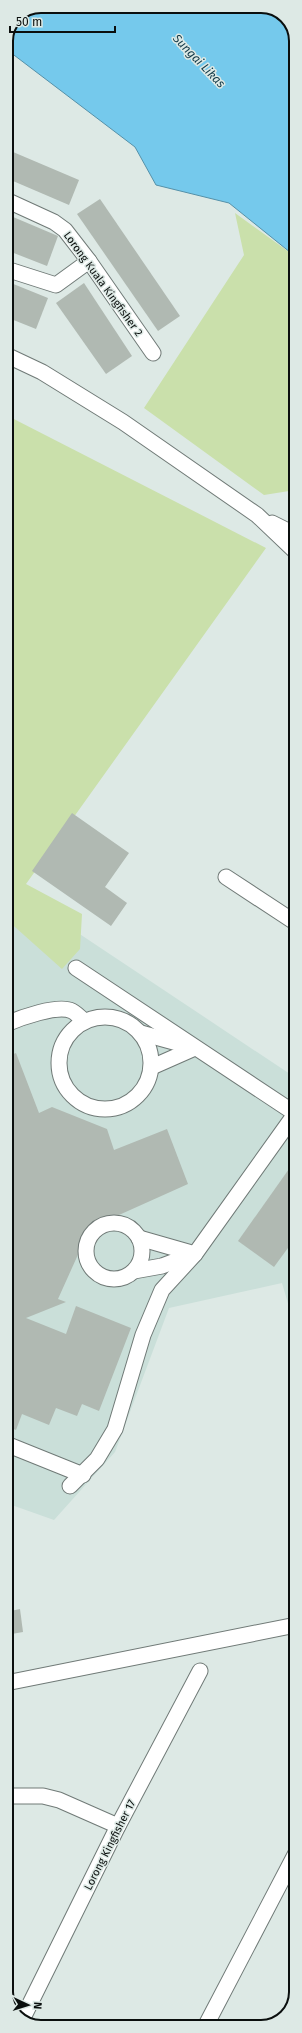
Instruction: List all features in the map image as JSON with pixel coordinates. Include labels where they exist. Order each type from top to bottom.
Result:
[{"type":"street","name":"Lorong Kuala Kingfisher 2","points":[[13,203],[54,222],[65,230],[89,261],[153,353]]},
{"type":"street","points":[[13,271],[56,285],[89,261]]},
{"type":"street","points":[[13,358],[42,372],[72,389],[123,422],[257,515],[289,531]]},
{"type":"street","points":[[257,515],[289,545]]},
{"type":"street","points":[[226,877],[289,918]]},
{"type":"street","points":[[76,968],[289,1109]]},
{"type":"street","points":[[13,1021],[24,1017],[56,1010],[72,1010],[84,1021]]},
{"type":"street","points":[[99,1016],[114,1017],[126,1020],[141,1033],[150,1048],[152,1067],[149,1080],[140,1094],[126,1105],[114,1109],[97,1109],[84,1105],[73,1097],[65,1086],[59,1068],[61,1049],[69,1033],[84,1021],[99,1016]]},
{"type":"street","points":[[141,1033],[195,1048]]},
{"type":"street","points":[[152,1067],[195,1048]]},
{"type":"street","points":[[70,1486],[83,1475],[97,1459],[115,1429],[143,1335],[162,1290],[194,1254],[289,1124]]},
{"type":"street","points":[[139,1238],[142,1250],[140,1263],[134,1271],[127,1276],[118,1279],[107,1278],[98,1274],[92,1268],[86,1252],[91,1236],[98,1228],[110,1224],[120,1224],[128,1227],[139,1238],[194,1254]]},
{"type":"street","points":[[134,1271],[162,1266],[194,1254]]},
{"type":"street","points":[[13,1447],[83,1475]]},
{"type":"street","points":[[13,1682],[289,1626]]},
{"type":"street","name":"Lorong Kingfisher 17","points":[[25,2015],[118,1826],[200,1671]]},
{"type":"street","points":[[13,1796],[43,1796],[59,1800],[118,1826]]},
{"type":"street","points":[[209,2020],[289,1866]]},
{"type":"shaded area","points":[[13,890],[289,1073],[289,1307],[282,1283],[169,1308],[115,1452],[54,1520],[13,1505]]},
{"type":"green space","points":[[235,213],[289,252],[289,491],[264,495],[144,408],[244,255]]},
{"type":"green space","points":[[13,419],[266,548],[26,884],[82,914],[80,949],[62,969],[13,925]]},
{"type":"water","name":"Sungai Likas","points":[[41,13],[263,13],[272,15],[282,22],[288,32],[289,37],[289,251],[229,203],[156,185],[135,147],[13,54],[15,30],[21,21],[30,15]]},
{"type":"building","points":[[13,152],[79,180],[69,205],[13,181]]},
{"type":"building","points":[[100,199],[180,316],[158,331],[77,214]]},
{"type":"building","points":[[13,217],[58,236],[47,266],[13,253]]},
{"type":"building","points":[[84,283],[132,356],[106,374],[56,303]]},
{"type":"building","points":[[13,284],[48,298],[36,329],[13,320]]},
{"type":"building","points":[[72,813],[129,853],[105,887],[127,903],[111,926],[32,871]]},
{"type":"building","points":[[16,1053],[39,1113],[52,1107],[107,1129],[114,1150],[167,1129],[188,1184],[90,1228],[58,1299],[66,1302],[26,1318],[66,1334],[76,1306],[131,1328],[99,1411],[82,1404],[77,1416],[56,1408],[49,1425],[22,1414],[16,1430],[13,1429],[13,1054]]},
{"type":"building","points":[[289,1169],[289,1247],[274,1267],[238,1241]]},
{"type":"building","points":[[20,1609],[23,1632],[13,1634],[13,1610]]}]
